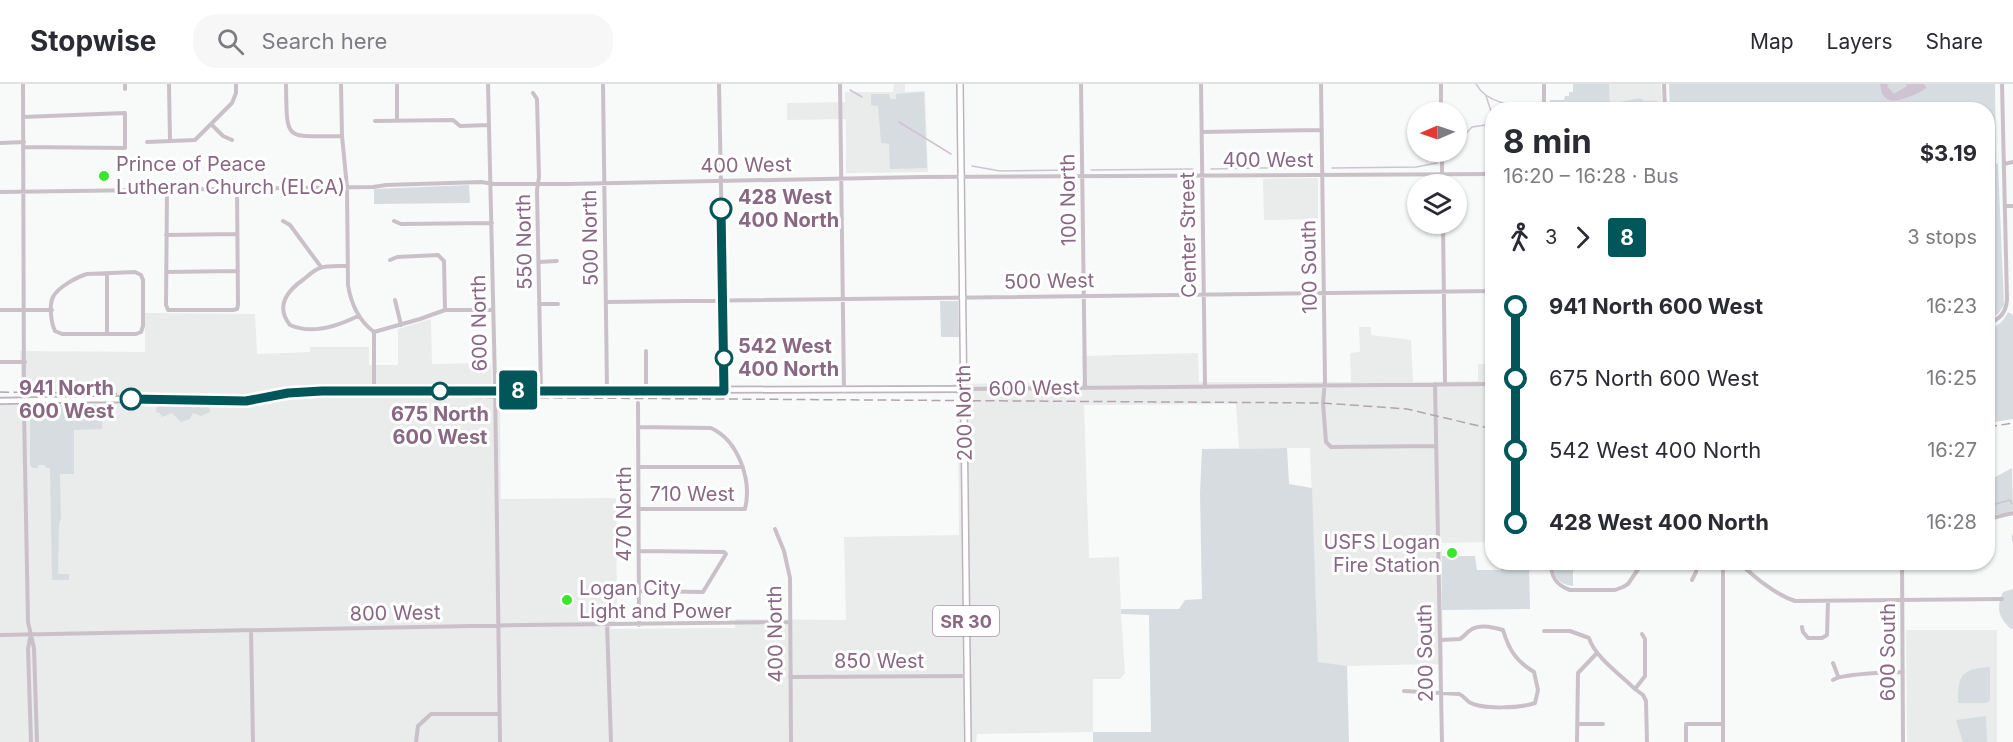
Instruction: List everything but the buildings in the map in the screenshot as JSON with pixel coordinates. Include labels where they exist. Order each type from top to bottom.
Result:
[{"type":"highway","name":"200 North","points":[[960,84],[968,742]]},
{"type":"main road","name":"600 West","points":[[0,401],[105,399],[246,401],[288,393],[374,391],[964,389]]},
{"type":"street","points":[[23,84],[28,622],[34,648],[37,742]]},
{"type":"street","points":[[169,84],[170,141]]},
{"type":"street","points":[[147,142],[195,140],[232,103],[236,93],[236,84]]},
{"type":"street","points":[[286,84],[287,125],[291,132],[297,136],[342,136]]},
{"type":"street","points":[[341,84],[342,136],[347,187],[348,266],[351,299],[358,316],[365,326],[374,332],[445,310],[493,309]]},
{"type":"street","points":[[397,84],[397,120]]},
{"type":"street","name":"600 North","points":[[488,84],[500,742]]},
{"type":"street","name":"500 North","points":[[603,84],[607,391]]},
{"type":"street","points":[[719,84],[724,391]]},
{"type":"street","points":[[840,84],[844,391]]},
{"type":"street","name":"100 North","points":[[1081,84],[1085,387]]},
{"type":"street","name":"Center Street","points":[[1201,84],[1205,386]]},
{"type":"street","name":"100 South","points":[[1321,84],[1324,434],[1326,442],[1331,447],[1436,446]]},
{"type":"street","points":[[1441,84],[1441,102]]},
{"type":"street","points":[[1544,84],[1544,102]]},
{"type":"street","points":[[1664,84],[1665,102]]},
{"type":"street","points":[[1995,322],[2002,316],[2007,300],[2002,84]]},
{"type":"street","name":"550 North","points":[[533,93],[537,99],[541,390]]},
{"type":"street","points":[[0,143],[125,148],[125,113],[23,117]]},
{"type":"street","points":[[375,121],[453,120],[460,126],[489,125]]},
{"type":"street","points":[[211,124],[223,136],[232,140]]},
{"type":"street","points":[[1202,132],[1322,130]]},
{"type":"street","points":[[1442,162],[1442,174]]},
{"type":"street","points":[[2004,164],[2013,162]]},
{"type":"street","name":"400 West","points":[[0,192],[347,187],[482,182],[538,184],[841,178],[1407,174]]},
{"type":"street","name":"400 West","points":[[1467,174],[1485,174]]},
{"type":"street","points":[[167,189],[166,305],[168,310],[233,310],[237,309],[237,189]]},
{"type":"street","points":[[2005,206],[2013,206]]},
{"type":"street","points":[[394,220],[401,224],[492,223]]},
{"type":"street","points":[[283,221],[290,225],[321,267]]},
{"type":"street","points":[[166,235],[237,234]]},
{"type":"street","points":[[1443,234],[1445,383]]},
{"type":"street","points":[[390,260],[397,257],[438,255],[442,257],[445,310]]},
{"type":"street","points":[[539,262],[557,261]]},
{"type":"street","points":[[348,266],[321,267],[295,285],[285,297],[283,308],[286,320],[294,327],[338,326],[358,316]]},
{"type":"street","points":[[135,272],[141,275],[143,280],[141,332],[107,334],[55,331],[52,326],[54,295],[79,277],[87,274],[107,273],[135,272]]},
{"type":"street","points":[[166,272],[238,272]]},
{"type":"street","points":[[107,273],[107,334]]},
{"type":"street","name":"500 West","points":[[606,302],[1485,291]]},
{"type":"street","points":[[395,300],[401,325]]},
{"type":"street","points":[[539,304],[558,304]]},
{"type":"street","points":[[0,310],[52,310]]},
{"type":"street","points":[[374,332],[374,391]]},
{"type":"street","points":[[646,351],[646,391]]},
{"type":"street","points":[[0,362],[25,362]]},
{"type":"street","name":"200 South","points":[[1435,384],[1442,742]]},
{"type":"street","name":"600 West","points":[[964,389],[1485,384]]},
{"type":"street","name":"470 North","points":[[638,404],[639,625]]},
{"type":"street","points":[[638,427],[711,429],[718,432],[730,444],[743,467],[638,467]]},
{"type":"street","name":"710 West","points":[[639,509],[746,509],[747,488],[743,467]]},
{"type":"street","points":[[1995,517],[2013,513]]},
{"type":"street","name":"400 North","points":[[775,529],[784,551],[790,578],[791,742]]},
{"type":"street","points":[[639,551],[724,552],[726,554],[725,560],[703,591],[639,591]]},
{"type":"street","points":[[1551,570],[1555,581],[1570,590],[1616,590],[1628,584],[1638,570]]},
{"type":"street","points":[[1692,580],[1696,570]]},
{"type":"street","points":[[1723,742],[1724,570]]},
{"type":"street","points":[[1749,570],[1785,597],[1795,601],[2002,598]]},
{"type":"street","name":"600 South","points":[[1902,570],[1903,742]]},
{"type":"street","points":[[1802,627],[1805,635],[1811,638],[1822,638],[1827,635],[1828,601]]},
{"type":"street","name":"800 West","points":[[0,634],[790,622]]},
{"type":"street","points":[[607,624],[610,742]]},
{"type":"street","points":[[1404,691],[1458,694],[1464,696],[1469,702],[1482,706],[1521,706],[1535,702],[1538,690],[1534,672],[1515,658],[1509,649],[1503,630],[1489,626],[1480,627],[1469,630],[1460,639],[1440,640]]},
{"type":"street","points":[[251,631],[253,742]]},
{"type":"street","points":[[1545,631],[1575,632],[1588,638],[1590,645],[1643,695],[1646,701],[1647,742]]},
{"type":"street","points":[[30,634],[28,649],[31,742]]},
{"type":"street","points":[[1635,689],[1645,676],[1645,639],[1642,634]]},
{"type":"street","points":[[1577,742],[1578,673],[1597,652]]},
{"type":"street","points":[[1833,663],[1838,676]]},
{"type":"street","points":[[1833,680],[1838,676],[1903,672]]},
{"type":"street","name":"850 West","points":[[790,676],[967,676]]},
{"type":"street","points":[[416,742],[416,730],[431,714],[499,714]]},
{"type":"street","points":[[1577,724],[1603,724]]},
{"type":"street","points":[[1686,742],[1686,724],[1723,724]]},
{"type":"shaded area","points":[[894,84],[905,84],[905,92],[925,91],[928,172],[846,173],[846,119],[787,120],[787,103],[845,102],[845,92],[893,92]]},
{"type":"shaded area","points":[[1573,84],[1609,84],[1610,102],[1550,102],[1550,100],[1564,100],[1565,96],[1569,96],[1569,92],[1573,92]]},
{"type":"shaded area","points":[[1609,84],[1661,84],[1662,102],[1610,102]]},
{"type":"shaded area","points":[[1669,84],[1995,84],[1996,163],[1998,164],[2004,305],[1995,316],[1995,102],[1670,102]]},
{"type":"shaded area","points":[[1880,84],[1889,84],[1887,86],[1894,94],[1907,86],[1906,84],[1924,84],[1926,88],[1893,101],[1882,94]]},
{"type":"shaded area","points":[[924,92],[927,168],[890,169],[889,144],[881,143],[878,106],[871,105],[871,94],[889,94],[890,99],[896,99],[896,94]]},
{"type":"shaded area","points":[[1640,98],[1644,101],[1656,101],[1620,102]]},
{"type":"shaded area","points":[[1318,178],[1318,219],[1264,220],[1263,179]]},
{"type":"shaded area","points":[[469,185],[470,203],[374,204],[374,189]]},
{"type":"shaded area","points":[[940,301],[958,301],[959,337],[941,337]]},
{"type":"shaded area","points":[[2008,312],[2013,315],[2013,419],[1995,422],[1995,326]]},
{"type":"shaded area","points":[[145,313],[255,314],[257,354],[310,352],[310,347],[369,347],[369,365],[398,365],[398,329],[431,319],[432,364],[491,363],[492,387],[500,404],[501,499],[616,498],[617,618],[610,629],[735,628],[736,619],[846,620],[844,537],[959,535],[958,402],[953,384],[1083,382],[1082,356],[1198,353],[1199,382],[1351,382],[1350,353],[1360,352],[1359,327],[1371,327],[1371,335],[1411,340],[1413,382],[1478,381],[1478,364],[1485,364],[1485,542],[1442,543],[1443,665],[1347,666],[1318,663],[1310,448],[1239,448],[1236,404],[1084,405],[1089,558],[1119,557],[1125,673],[1120,679],[1093,679],[1093,732],[977,734],[976,742],[0,742],[0,396],[22,396],[20,351],[145,352]]},
{"type":"shaded area","points":[[32,405],[97,405],[102,408],[102,429],[74,430],[74,474],[60,474],[61,518],[58,574],[69,574],[69,580],[52,580],[50,468],[38,465],[38,468],[33,468],[30,465],[30,408]]},
{"type":"shaded area","points":[[157,405],[209,406],[210,412],[201,416],[193,413],[190,419],[181,422],[172,413],[162,417],[156,412]]},
{"type":"shaded area","points":[[1287,448],[1289,484],[1312,488],[1318,662],[1347,666],[1349,742],[1093,742],[1093,732],[1151,732],[1149,615],[1121,614],[1121,609],[1179,609],[1185,600],[1202,599],[1200,493],[1202,449]]},
{"type":"shaded area","points":[[2012,468],[2013,510],[2004,514],[1995,515],[1995,477]]},
{"type":"shaded area","points":[[1442,556],[1475,556],[1477,570],[1529,570],[1530,609],[1442,610]]},
{"type":"shaded area","points":[[1554,570],[1573,570],[1573,586],[1564,584]]},
{"type":"shaded area","points":[[2013,589],[2013,628],[2011,629],[2001,616],[1999,603],[2003,592]]},
{"type":"shaded area","points":[[1906,630],[1997,630],[1997,742],[1907,742]]},
{"type":"shaded area","points":[[1990,667],[1990,700],[1987,703],[1958,703],[1960,680],[1963,675],[1973,670]]},
{"type":"shaded area","points":[[1986,716],[1987,742],[1963,742],[1956,720]]},
{"type":"waterway","points":[[1476,84],[1487,96],[1499,102]]},
{"type":"waterway","points":[[850,90],[862,97]]},
{"type":"waterway","points":[[1486,96],[1488,102]]},
{"type":"waterway","points":[[899,122],[951,154]]},
{"type":"waterway","points":[[1467,132],[1472,127],[1485,125]]},
{"type":"waterway","points":[[1332,168],[1416,167],[1437,163]]},
{"type":"waterway","points":[[972,166],[1000,171],[1072,170]]},
{"type":"waterway","points":[[1211,169],[1311,167]]},
{"type":"waterway","points":[[1091,170],[1193,169]]},
{"type":"waterway","points":[[1995,504],[2010,500],[2012,504]]},
{"type":"waterway","points":[[2013,535],[2013,541]]},
{"type":"railway","points":[[0,392],[1323,403],[1407,409],[1485,427]]},
{"type":"railway","points":[[1995,426],[2013,423]]},
{"type":"bus line","name":"8","points":[[131,399],[246,401],[279,394],[322,391],[724,391],[721,209]]},
{"type":"place","name":"Prince of Peace Lutheran Church (ELCA)","points":[[104,176]]},
{"type":"place","name":"428 West 400 North","points":[[721,209]]},
{"type":"place","name":"542 West 400 North","points":[[724,358]]},
{"type":"place","name":"675 North 600 West","points":[[440,391]]},
{"type":"place","name":"941 North 600 West","points":[[131,399]]},
{"type":"place","name":"USFS Logan Fire Station","points":[[1452,553]]},
{"type":"place","name":"Logan City Light and Power","points":[[567,600]]}]
